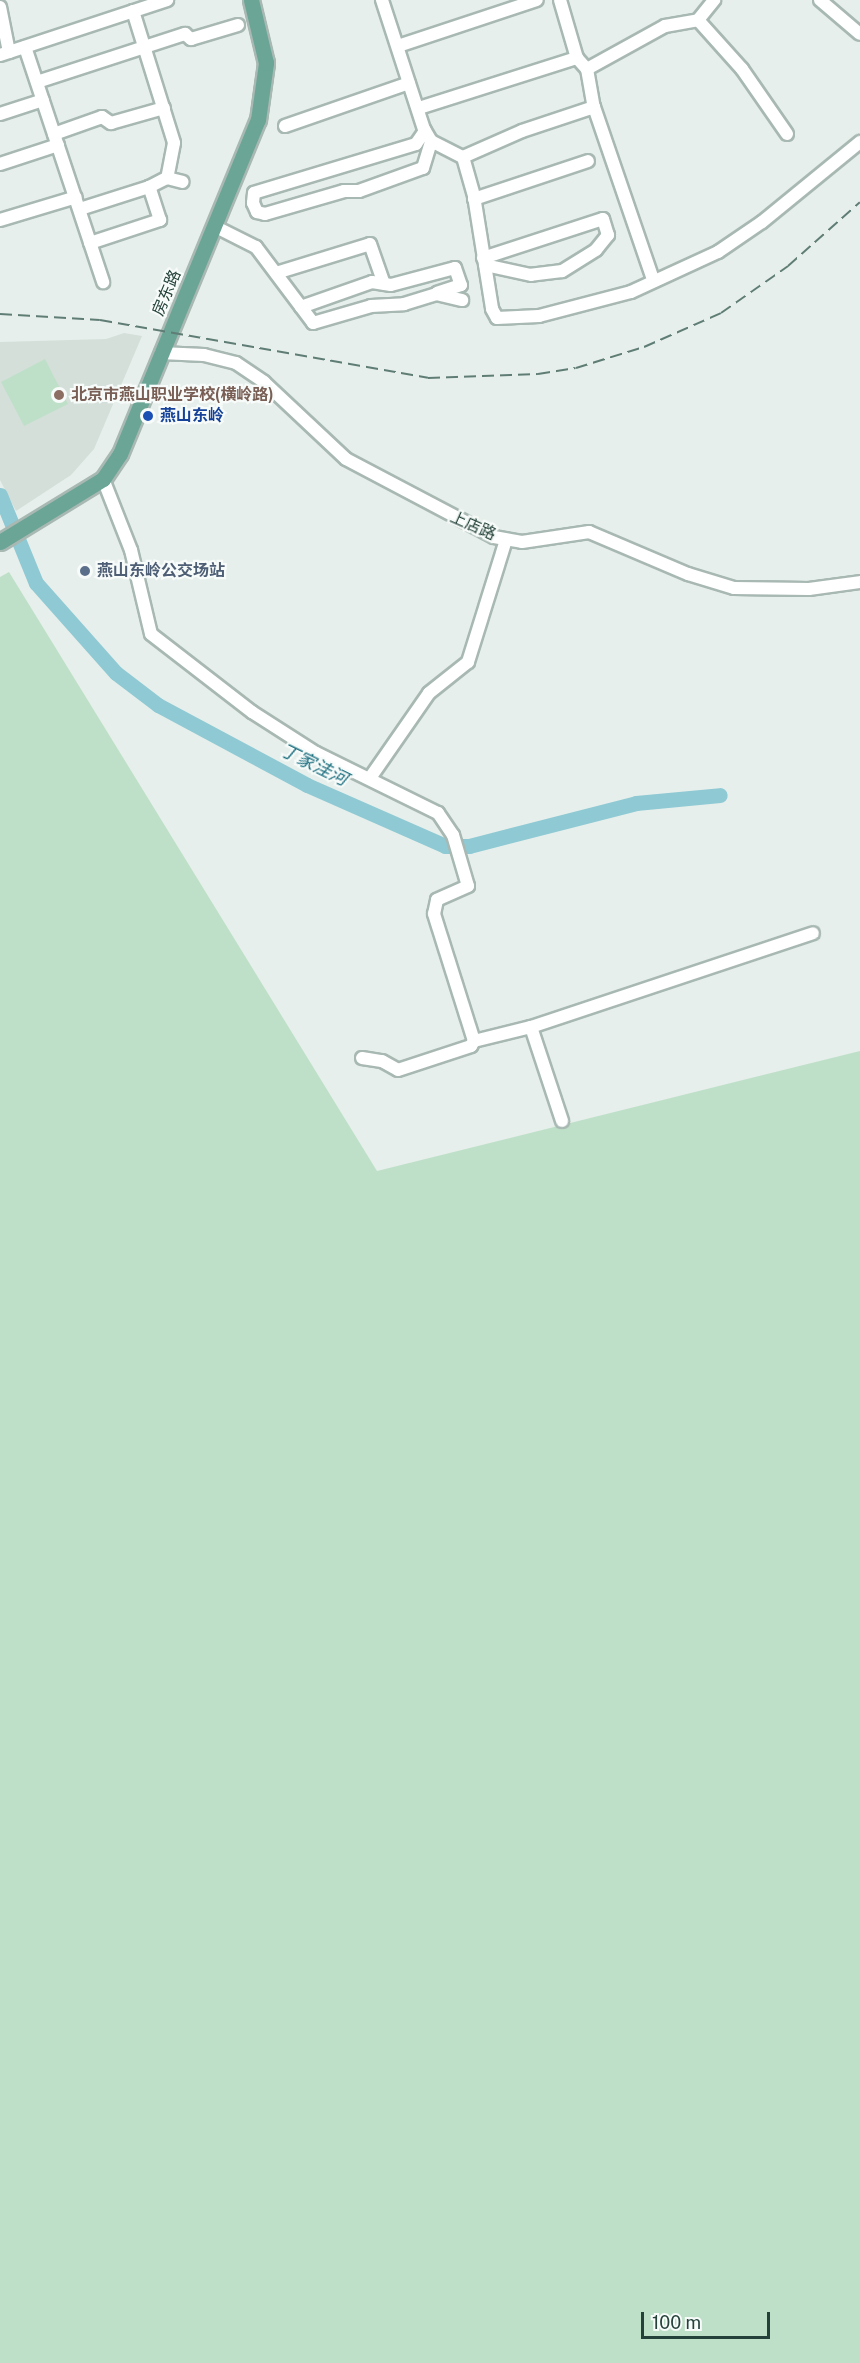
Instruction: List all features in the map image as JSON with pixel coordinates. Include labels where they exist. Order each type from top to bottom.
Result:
[{"type":"main road","name":"房东路","points":[[0,542],[27,528],[103,478],[120,454],[263,101],[266,63],[251,0]]},
{"type":"street","points":[[0,7],[4,54],[167,0]]},
{"type":"street","points":[[382,0],[428,136],[423,168],[359,191],[344,191],[265,214],[257,212],[253,203],[254,193],[417,144],[428,136]]},
{"type":"street","points":[[398,46],[537,0]]},
{"type":"street","points":[[560,0],[577,58],[587,69],[594,106],[653,279]]},
{"type":"street","points":[[587,69],[665,26],[698,20],[714,0]]},
{"type":"street","points":[[820,0],[860,34]]},
{"type":"street","points":[[133,11],[174,143],[167,178]]},
{"type":"street","points":[[698,20],[742,69],[787,134]]},
{"type":"street","points":[[37,82],[185,34],[190,39],[238,25]]},
{"type":"street","points":[[25,47],[103,282]]},
{"type":"street","points":[[419,108],[577,58]]},
{"type":"street","points":[[285,126],[409,83]]},
{"type":"street","points":[[0,114],[43,100]]},
{"type":"street","points":[[463,157],[522,131],[594,106]]},
{"type":"street","points":[[0,164],[102,117],[111,123],[164,108]]},
{"type":"street","points":[[428,136],[463,157],[474,199],[492,309],[502,320],[539,316],[631,292],[653,279],[718,252],[762,222],[860,142]]},
{"type":"street","points":[[474,199],[588,162]]},
{"type":"street","points":[[0,220],[149,187],[167,178],[183,182]]},
{"type":"street","points":[[90,243],[160,220],[149,187]]},
{"type":"street","points":[[603,219],[608,235],[596,250],[562,271],[531,275],[484,261],[603,219]]},
{"type":"street","points":[[214,226],[256,247],[276,273],[301,307],[313,323],[370,306],[404,304],[461,285],[455,268],[384,284],[372,282],[301,307]]},
{"type":"street","points":[[276,273],[370,244],[384,284]]},
{"type":"street","points":[[436,294],[462,300]]},
{"type":"street","name":"上店路","points":[[161,353],[204,355],[236,363],[264,382],[346,459],[474,529],[506,540],[522,542],[590,532],[688,574],[734,588],[809,589],[860,582]]},
{"type":"street","points":[[103,478],[131,550],[151,634],[252,712],[316,753],[438,813],[453,835],[468,886],[437,900],[434,914],[474,1041]]},
{"type":"street","points":[[370,778],[429,693],[468,662],[506,540]]},
{"type":"street","points":[[362,1058],[382,1061],[398,1070],[471,1046],[474,1041],[531,1027],[813,933]]},
{"type":"street","points":[[531,1027],[562,1121]]},
{"type":"shaded area","name":"北京市燕山职业学校(横岭路)","points":[[124,333],[142,336],[94,449],[71,475],[16,511],[0,480],[0,342],[106,339]]},
{"type":"green space","points":[[45,359],[68,404],[24,426],[1,382]]},
{"type":"green space","points":[[9,572],[377,1171],[860,1051],[860,2363],[0,2363],[0,577]]},
{"type":"waterway","name":"丁家洼河","points":[[0,495],[36,583],[116,673],[158,705],[307,785],[445,846],[469,846],[636,803],[720,795]]},
{"type":"railway","points":[[0,314],[100,320],[428,378],[538,374],[576,368],[644,347],[721,313],[788,266],[860,202]]},
{"type":"place","name":"北京市燕山职业学校(横岭路)","points":[[59,395]]},
{"type":"place","name":"燕山东岭","points":[[148,416]]},
{"type":"place","name":"燕山东岭公交场站","points":[[85,571]]}]
